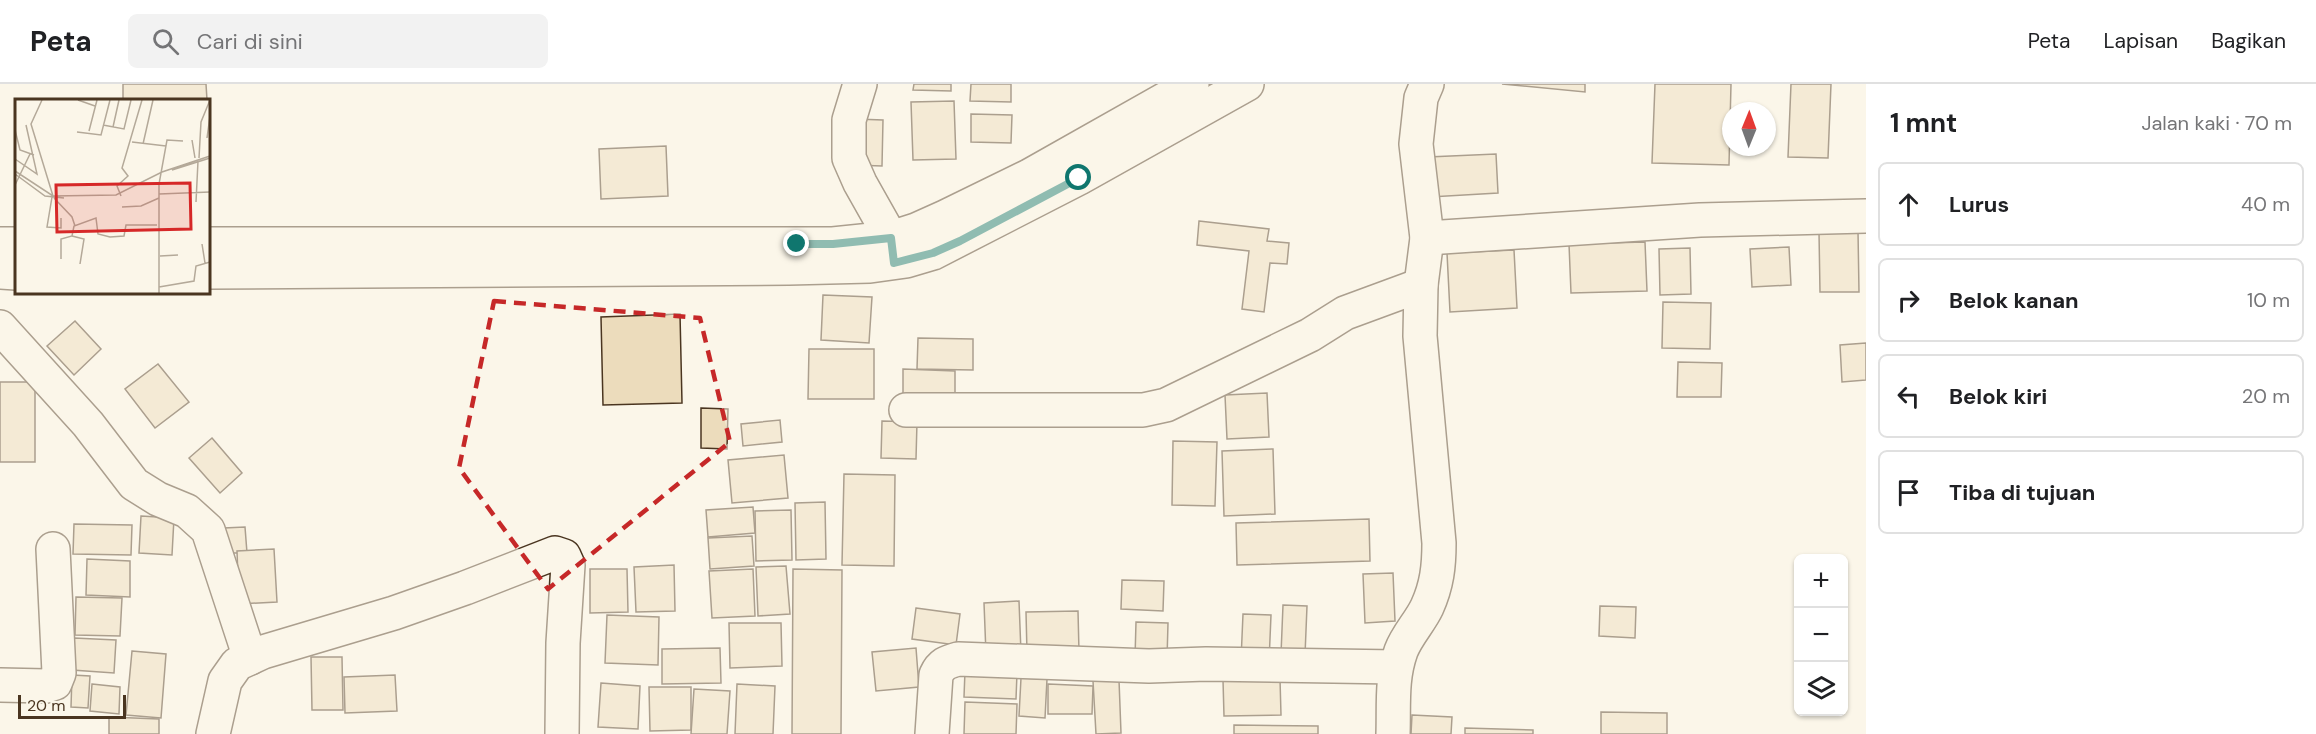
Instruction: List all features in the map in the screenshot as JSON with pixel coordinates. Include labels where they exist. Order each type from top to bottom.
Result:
[{"type":"street","points":[[860,84],[849,120],[849,158],[893,250]]},
{"type":"street","points":[[210,272],[870,266],[916,230],[1019,181],[1192,84]]},
{"type":"street","points":[[210,243],[833,244],[933,253],[1079,178],[1247,84]]},
{"type":"street","points":[[1392,734],[1392,688],[1396,667],[1402,648],[1427,607],[1438,578],[1439,543],[1419,336],[1421,285],[1427,238],[1416,144],[1421,98],[1427,84]]},
{"type":"street","points":[[1427,238],[1700,220],[1866,216]]},
{"type":"street","points":[[0,272],[15,273]]},
{"type":"street","points":[[906,410],[1143,410],[1166,405],[1310,335],[1346,313],[1421,285]]},
{"type":"street","points":[[0,327],[88,424],[134,484],[158,499],[187,511],[208,530],[250,658]]},
{"type":"street","points":[[0,685],[46,686],[55,683],[59,673],[53,549]]},
{"type":"street","points":[[213,734],[225,681],[237,664],[263,652],[394,613],[546,556],[561,553],[568,565],[563,643],[562,734]]},
{"type":"street","points":[[932,734],[936,675],[939,668],[946,662],[958,659],[1149,666],[1206,664],[1396,667]]},
{"type":"highlighted area","points":[[494,301],[700,318],[730,442],[548,589],[459,468]]},
{"type":"building","points":[[123,84],[206,84],[207,99],[123,99]]},
{"type":"building","points":[[914,84],[951,84],[951,91],[913,90]]},
{"type":"building","points":[[971,84],[1011,84],[1011,102],[970,101]]},
{"type":"building","points":[[1502,84],[1585,84],[1585,92]]},
{"type":"building","points":[[1655,84],[1731,84],[1731,102],[1722,102],[1722,156],[1729,156],[1729,165],[1652,163]]},
{"type":"building","points":[[1791,84],[1831,84],[1828,158],[1788,157]]},
{"type":"building","points":[[954,101],[956,159],[913,160],[911,102]]},
{"type":"building","points":[[971,114],[1012,115],[1011,143],[971,142]]},
{"type":"building","points":[[855,119],[883,120],[882,166],[854,165]]},
{"type":"building","points":[[666,146],[668,196],[601,199],[599,149]]},
{"type":"building","points":[[1496,154],[1498,193],[1430,197],[1428,157]]},
{"type":"building","points":[[1199,221],[1269,229],[1267,241],[1289,243],[1287,264],[1270,263],[1264,312],[1242,309],[1249,251],[1197,245]]},
{"type":"building","points":[[1858,231],[1859,292],[1820,292],[1819,232]]},
{"type":"building","points":[[1645,242],[1647,291],[1571,293],[1569,244]]},
{"type":"building","points":[[1789,247],[1791,285],[1752,287],[1750,249]]},
{"type":"building","points":[[1690,248],[1691,294],[1660,295],[1659,249]]},
{"type":"building","points":[[1514,250],[1517,308],[1450,312],[1447,253]]},
{"type":"building","points":[[823,295],[872,297],[869,343],[821,340]]},
{"type":"building","points":[[1663,302],[1711,303],[1710,349],[1662,348]]},
{"type":"building","points":[[680,314],[682,403],[603,405],[601,317]]},
{"type":"building","points":[[75,321],[101,349],[74,375],[47,346]]},
{"type":"building","points":[[918,338],[973,339],[973,370],[917,369]]},
{"type":"building","points":[[1866,343],[1866,380],[1842,382],[1840,345]]},
{"type":"building","points":[[809,349],[874,349],[874,399],[808,399]]},
{"type":"building","points":[[1678,362],[1722,363],[1721,397],[1677,397]]},
{"type":"building","points":[[158,364],[189,402],[155,428],[125,389]]},
{"type":"building","points":[[903,369],[955,371],[955,400],[903,399]]},
{"type":"building","points":[[0,382],[35,382],[35,462],[0,462]]},
{"type":"building","points":[[1267,393],[1269,437],[1227,439],[1225,395]]},
{"type":"building","points":[[701,408],[728,409],[727,449],[701,448]]},
{"type":"building","points":[[780,420],[782,442],[743,446],[741,424]]},
{"type":"building","points":[[882,421],[917,422],[916,459],[881,458]]},
{"type":"building","points":[[212,438],[242,473],[220,493],[189,458]]},
{"type":"building","points":[[1173,441],[1217,442],[1215,506],[1172,505]]},
{"type":"building","points":[[1273,449],[1275,514],[1224,516],[1222,451]]},
{"type":"building","points":[[784,455],[788,498],[732,503],[728,460]]},
{"type":"building","points":[[844,474],[895,475],[894,566],[842,565]]},
{"type":"building","points":[[825,502],[826,559],[796,560],[795,503]]},
{"type":"building","points":[[753,507],[755,533],[708,537],[706,510]]},
{"type":"building","points":[[791,510],[792,560],[756,561],[755,511]]},
{"type":"building","points":[[141,516],[174,518],[172,555],[139,553]]},
{"type":"building","points":[[1369,519],[1370,561],[1237,565],[1236,523]]},
{"type":"building","points":[[74,524],[132,525],[131,555],[73,554]]},
{"type":"building","points":[[245,527],[247,553],[225,553],[224,528]]},
{"type":"building","points":[[752,536],[754,566],[710,569],[708,538]]},
{"type":"building","points":[[274,549],[277,602],[239,604],[237,551]]},
{"type":"building","points":[[87,559],[130,561],[130,597],[86,595]]},
{"type":"building","points":[[674,565],[675,611],[636,612],[634,567]]},
{"type":"building","points":[[786,566],[790,614],[758,616],[756,567]]},
{"type":"building","points":[[590,569],[627,569],[628,612],[590,613]]},
{"type":"building","points":[[753,569],[755,616],[712,618],[709,571]]},
{"type":"building","points":[[793,569],[842,570],[841,734],[792,734]]},
{"type":"building","points":[[1393,573],[1395,621],[1365,623],[1363,574]]},
{"type":"building","points":[[1122,580],[1164,581],[1163,611],[1121,609]]},
{"type":"building","points":[[76,597],[122,598],[120,636],[75,635]]},
{"type":"building","points":[[1019,601],[1021,653],[986,654],[984,603]]},
{"type":"building","points":[[1283,605],[1307,606],[1305,655],[1281,654]]},
{"type":"building","points":[[1600,606],[1636,607],[1635,638],[1599,636]]},
{"type":"building","points":[[916,608],[960,614],[956,645],[912,639]]},
{"type":"building","points":[[1078,611],[1079,652],[1027,653],[1026,612]]},
{"type":"building","points":[[1243,614],[1271,615],[1269,662],[1241,660]]},
{"type":"building","points":[[607,615],[659,617],[658,665],[605,663]]},
{"type":"building","points":[[1136,622],[1168,623],[1167,659],[1135,658]]},
{"type":"building","points":[[729,623],[781,623],[782,666],[730,668]]},
{"type":"building","points":[[74,638],[116,640],[114,673],[72,670]]},
{"type":"building","points":[[720,648],[721,683],[662,684],[662,649]]},
{"type":"building","points":[[916,648],[919,687],[876,691],[872,652]]},
{"type":"building","points":[[132,651],[166,654],[161,718],[126,715]]},
{"type":"building","points":[[311,657],[342,657],[343,710],[312,710]]},
{"type":"building","points":[[965,671],[1017,673],[1016,699],[964,697]]},
{"type":"building","points":[[72,675],[90,676],[88,708],[71,707]]},
{"type":"building","points":[[395,675],[397,711],[345,713],[344,677]]},
{"type":"building","points":[[1021,678],[1047,679],[1045,718],[1019,716]]},
{"type":"building","points":[[1280,679],[1281,715],[1224,716],[1223,680]]},
{"type":"building","points":[[1119,680],[1121,733],[1096,734],[1093,681]]},
{"type":"building","points":[[601,683],[640,686],[638,729],[598,727]]},
{"type":"building","points":[[92,684],[120,687],[119,714],[90,711]]},
{"type":"building","points":[[737,684],[775,686],[773,734],[735,734]]},
{"type":"building","points":[[1048,684],[1093,686],[1092,714],[1048,714]]},
{"type":"building","points":[[649,687],[691,687],[691,730],[650,731]]},
{"type":"building","points":[[694,689],[730,691],[727,734],[691,734]]},
{"type":"building","points":[[965,702],[1017,704],[1016,734],[964,734]]},
{"type":"building","points":[[1601,712],[1667,713],[1667,734],[1601,734]]},
{"type":"building","points":[[1412,715],[1452,717],[1451,734],[1411,734]]},
{"type":"building","points":[[109,717],[159,719],[159,734],[109,734]]},
{"type":"building","points":[[1234,725],[1318,726],[1318,734],[1234,734]]},
{"type":"building","points":[[1465,728],[1533,730],[1533,734],[1465,734]]},
{"type":"route","points":[[797,244],[833,244],[891,238],[894,263],[906,261],[933,253],[960,241],[1079,178]]}]
